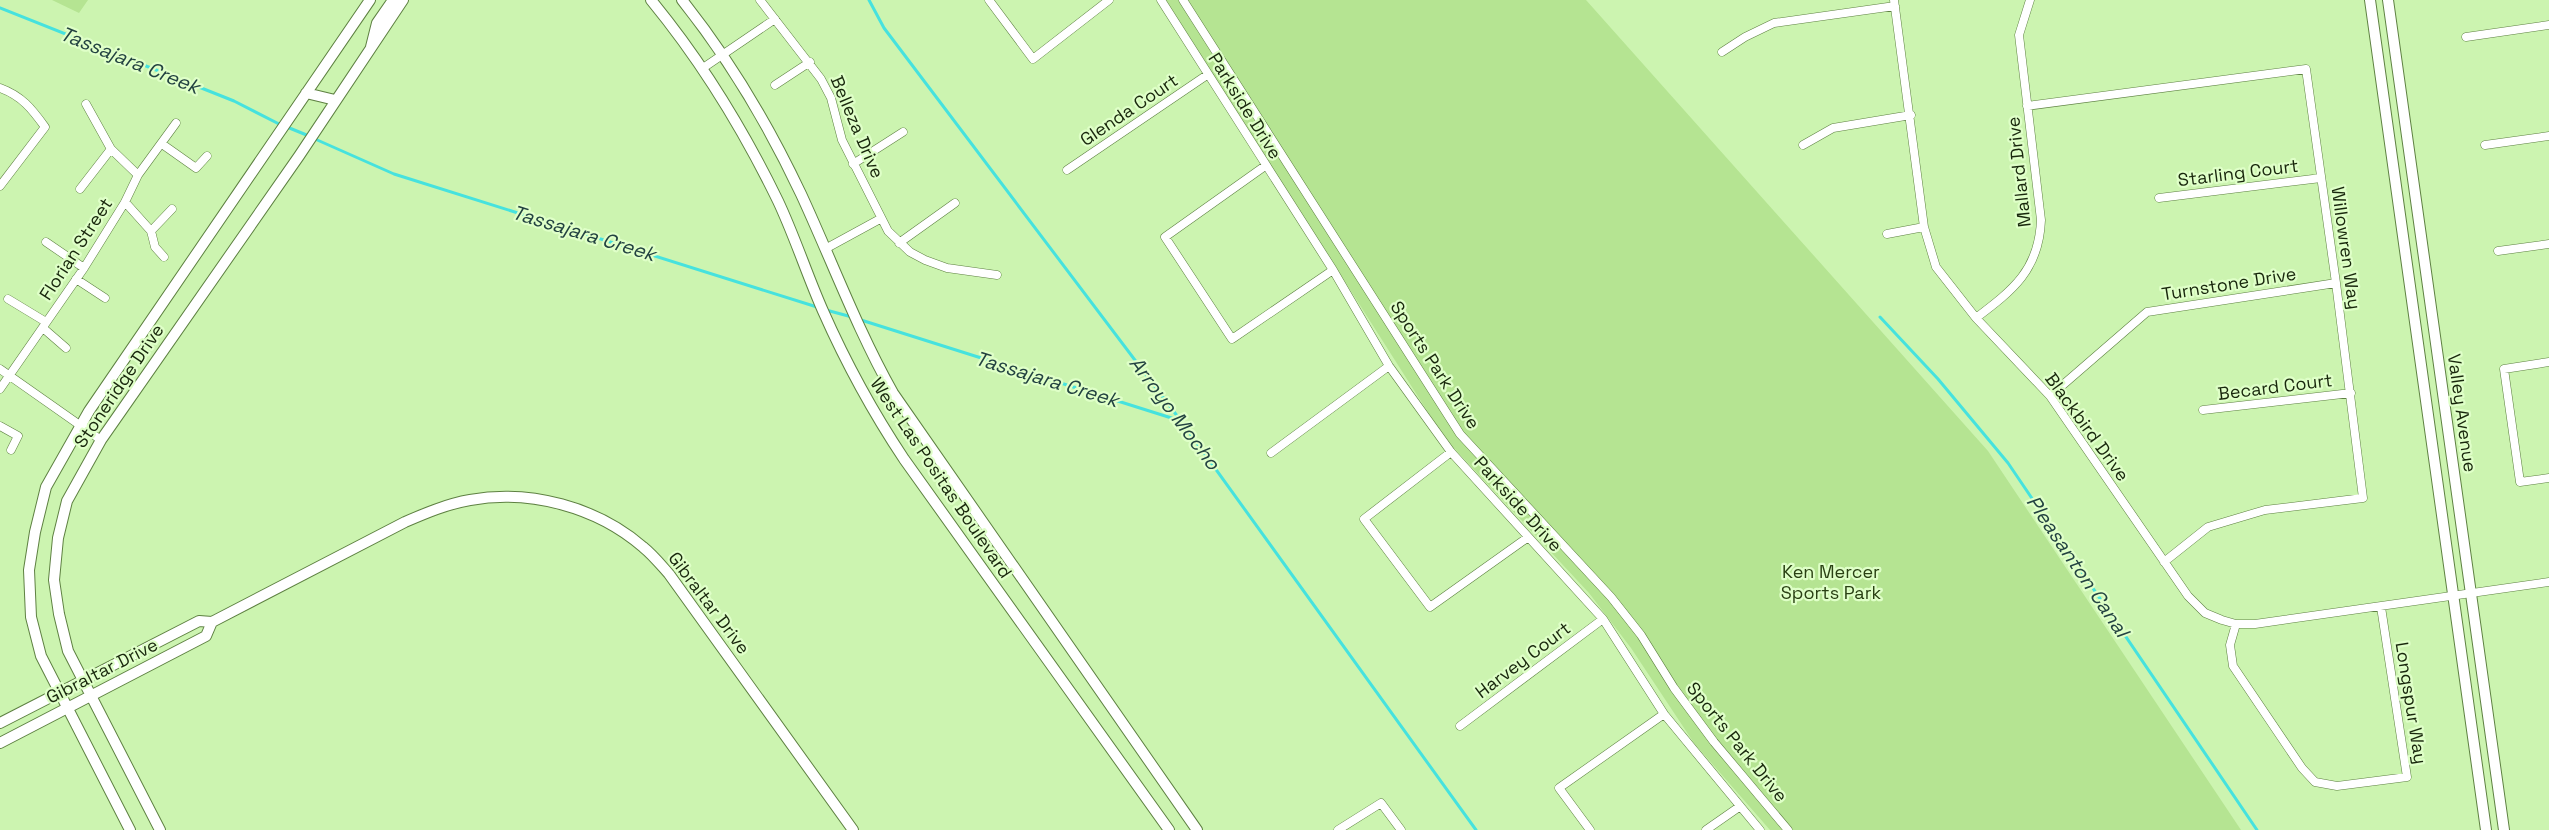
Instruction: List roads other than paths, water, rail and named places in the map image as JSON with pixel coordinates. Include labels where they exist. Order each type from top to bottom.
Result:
[{"type":"main road","name":"Stoneridge Drive","points":[[130,830],[41,656],[31,617],[29,570],[34,532],[46,487],[79,426],[370,0]]},
{"type":"main road","points":[[371,50],[370,42],[377,24],[393,0]]},
{"type":"main road","name":"Stoneridge Drive","points":[[160,830],[68,651],[58,614],[54,580],[58,538],[67,501],[101,440],[299,156],[403,0]]},
{"type":"main road","name":"West Las Positas Boulevard","points":[[651,0],[703,69],[746,138],[778,202],[823,312],[859,387],[904,459],[1169,830]]},
{"type":"main road","name":"West Las Positas Boulevard","points":[[682,0],[722,56],[768,128],[825,249],[859,329],[893,393],[1197,830]]},
{"type":"main road","name":"Valley Avenue","points":[[2370,0],[2486,830]]},
{"type":"main road","name":"Valley Avenue","points":[[2388,0],[2504,830]]},
{"type":"main road","points":[[306,93],[335,100]]},
{"type":"main road","name":"Gibraltar Drive","points":[[0,723],[199,621],[212,622],[437,508],[471,500],[508,496],[562,504],[596,517],[628,535],[644,548],[669,574],[853,830]]},
{"type":"main road","name":"Gibraltar Drive","points":[[0,742],[206,636],[212,622]]},
{"type":"street","name":"Belleza Drive","points":[[760,0],[810,62],[831,98],[842,140],[888,231],[899,243],[925,260],[946,268],[997,275]]},
{"type":"street","points":[[989,0],[1033,59],[1109,0]]},
{"type":"street","name":"Parkside Drive","points":[[1161,0],[1333,270],[1389,366],[1451,452],[1603,619],[1664,714],[1760,830]]},
{"type":"street","name":"Sports Park Drive","points":[[1183,0],[1460,434],[1611,597],[1641,635],[1674,688],[1714,742],[1788,830]]},
{"type":"street","name":"Mallard Drive","points":[[1976,318],[2002,299],[2027,272],[2040,238],[2041,220],[2019,35],[2030,0]]},
{"type":"street","points":[[1722,52],[1745,37],[1774,23],[1895,3]]},
{"type":"street","name":"Blackbird Drive","points":[[1895,3],[1924,227],[1936,267],[1976,318],[2050,396],[2188,596],[2205,613],[2236,624],[2255,624],[2549,582]]},
{"type":"street","points":[[703,69],[775,19]]},
{"type":"street","points":[[2466,37],[2549,25]]},
{"type":"street","points":[[775,85],[810,62]]},
{"type":"street","name":"Willowren Way","points":[[2027,106],[2306,69],[2351,393],[2363,498],[2265,510],[2208,527],[2164,562]]},
{"type":"street","name":"Glenda Court","points":[[1067,170],[1207,75]]},
{"type":"street","points":[[0,88],[14,93],[29,105],[45,128],[0,186]]},
{"type":"street","points":[[86,104],[111,149],[138,175]]},
{"type":"street","points":[[1803,146],[1833,128],[1911,115]]},
{"type":"street","name":"Florian Street","points":[[0,389],[84,268],[125,201],[138,175],[176,123]]},
{"type":"street","points":[[853,164],[903,132]]},
{"type":"street","points":[[2485,145],[2549,136]]},
{"type":"street","points":[[162,144],[196,168],[207,156]]},
{"type":"street","points":[[80,189],[111,149]]},
{"type":"street","points":[[1265,166],[1165,237],[1232,339],[1333,270]]},
{"type":"street","name":"Starling Court","points":[[2159,198],[2321,178]]},
{"type":"street","points":[[125,201],[151,231],[155,247],[164,256]]},
{"type":"street","points":[[899,243],[956,203]]},
{"type":"street","points":[[151,231],[172,209]]},
{"type":"street","points":[[825,249],[880,219]]},
{"type":"street","points":[[1887,234],[1924,227]]},
{"type":"street","points":[[46,242],[84,268]]},
{"type":"street","points":[[2499,251],[2549,244]]},
{"type":"street","points":[[76,279],[105,298]]},
{"type":"street","name":"Turnstone Drive","points":[[2050,396],[2147,312],[2336,283]]},
{"type":"street","points":[[8,299],[44,325],[66,348]]},
{"type":"street","points":[[2549,362],[2504,369],[2520,482],[2549,478]]},
{"type":"street","points":[[1270,453],[1389,366]]},
{"type":"street","points":[[0,369],[101,440]]},
{"type":"street","name":"Becard Court","points":[[2203,410],[2351,393]]},
{"type":"street","points":[[0,426],[18,436],[11,450]]},
{"type":"street","points":[[1451,452],[1364,519],[1430,606],[1527,538]]},
{"type":"street","name":"Longspur Way","points":[[2236,624],[2230,645],[2233,666],[2302,768],[2315,782],[2337,786],[2408,777],[2381,607]]},
{"type":"street","name":"Harvey Court","points":[[1460,726],[1603,619]]},
{"type":"street","points":[[1590,830],[1559,788],[1664,714]]},
{"type":"street","points":[[1338,830],[1381,803],[1401,830]]},
{"type":"street","points":[[1706,830],[1739,807]]},
{"type":"waterway","name":"Arroyo Mocho","points":[[869,0],[884,28],[1181,421],[1476,830]]},
{"type":"waterway","name":"Tassajara Creek","points":[[0,8],[234,101],[281,125]]},
{"type":"waterway","name":"Tassajara Creek","points":[[287,127],[309,136]]},
{"type":"waterway","name":"Tassajara Creek","points":[[315,139],[394,174],[817,307]]},
{"type":"waterway","name":"Tassajara Creek","points":[[826,310],[852,317]]},
{"type":"waterway","name":"Pleasanton Canal","points":[[1880,317],[1938,379],[2008,463],[2257,830]]},
{"type":"waterway","name":"Tassajara Creek","points":[[861,320],[1181,421]]},
{"type":"park label","name":"Ken Mercer Sports Park","points":[[1831,582]]}]
